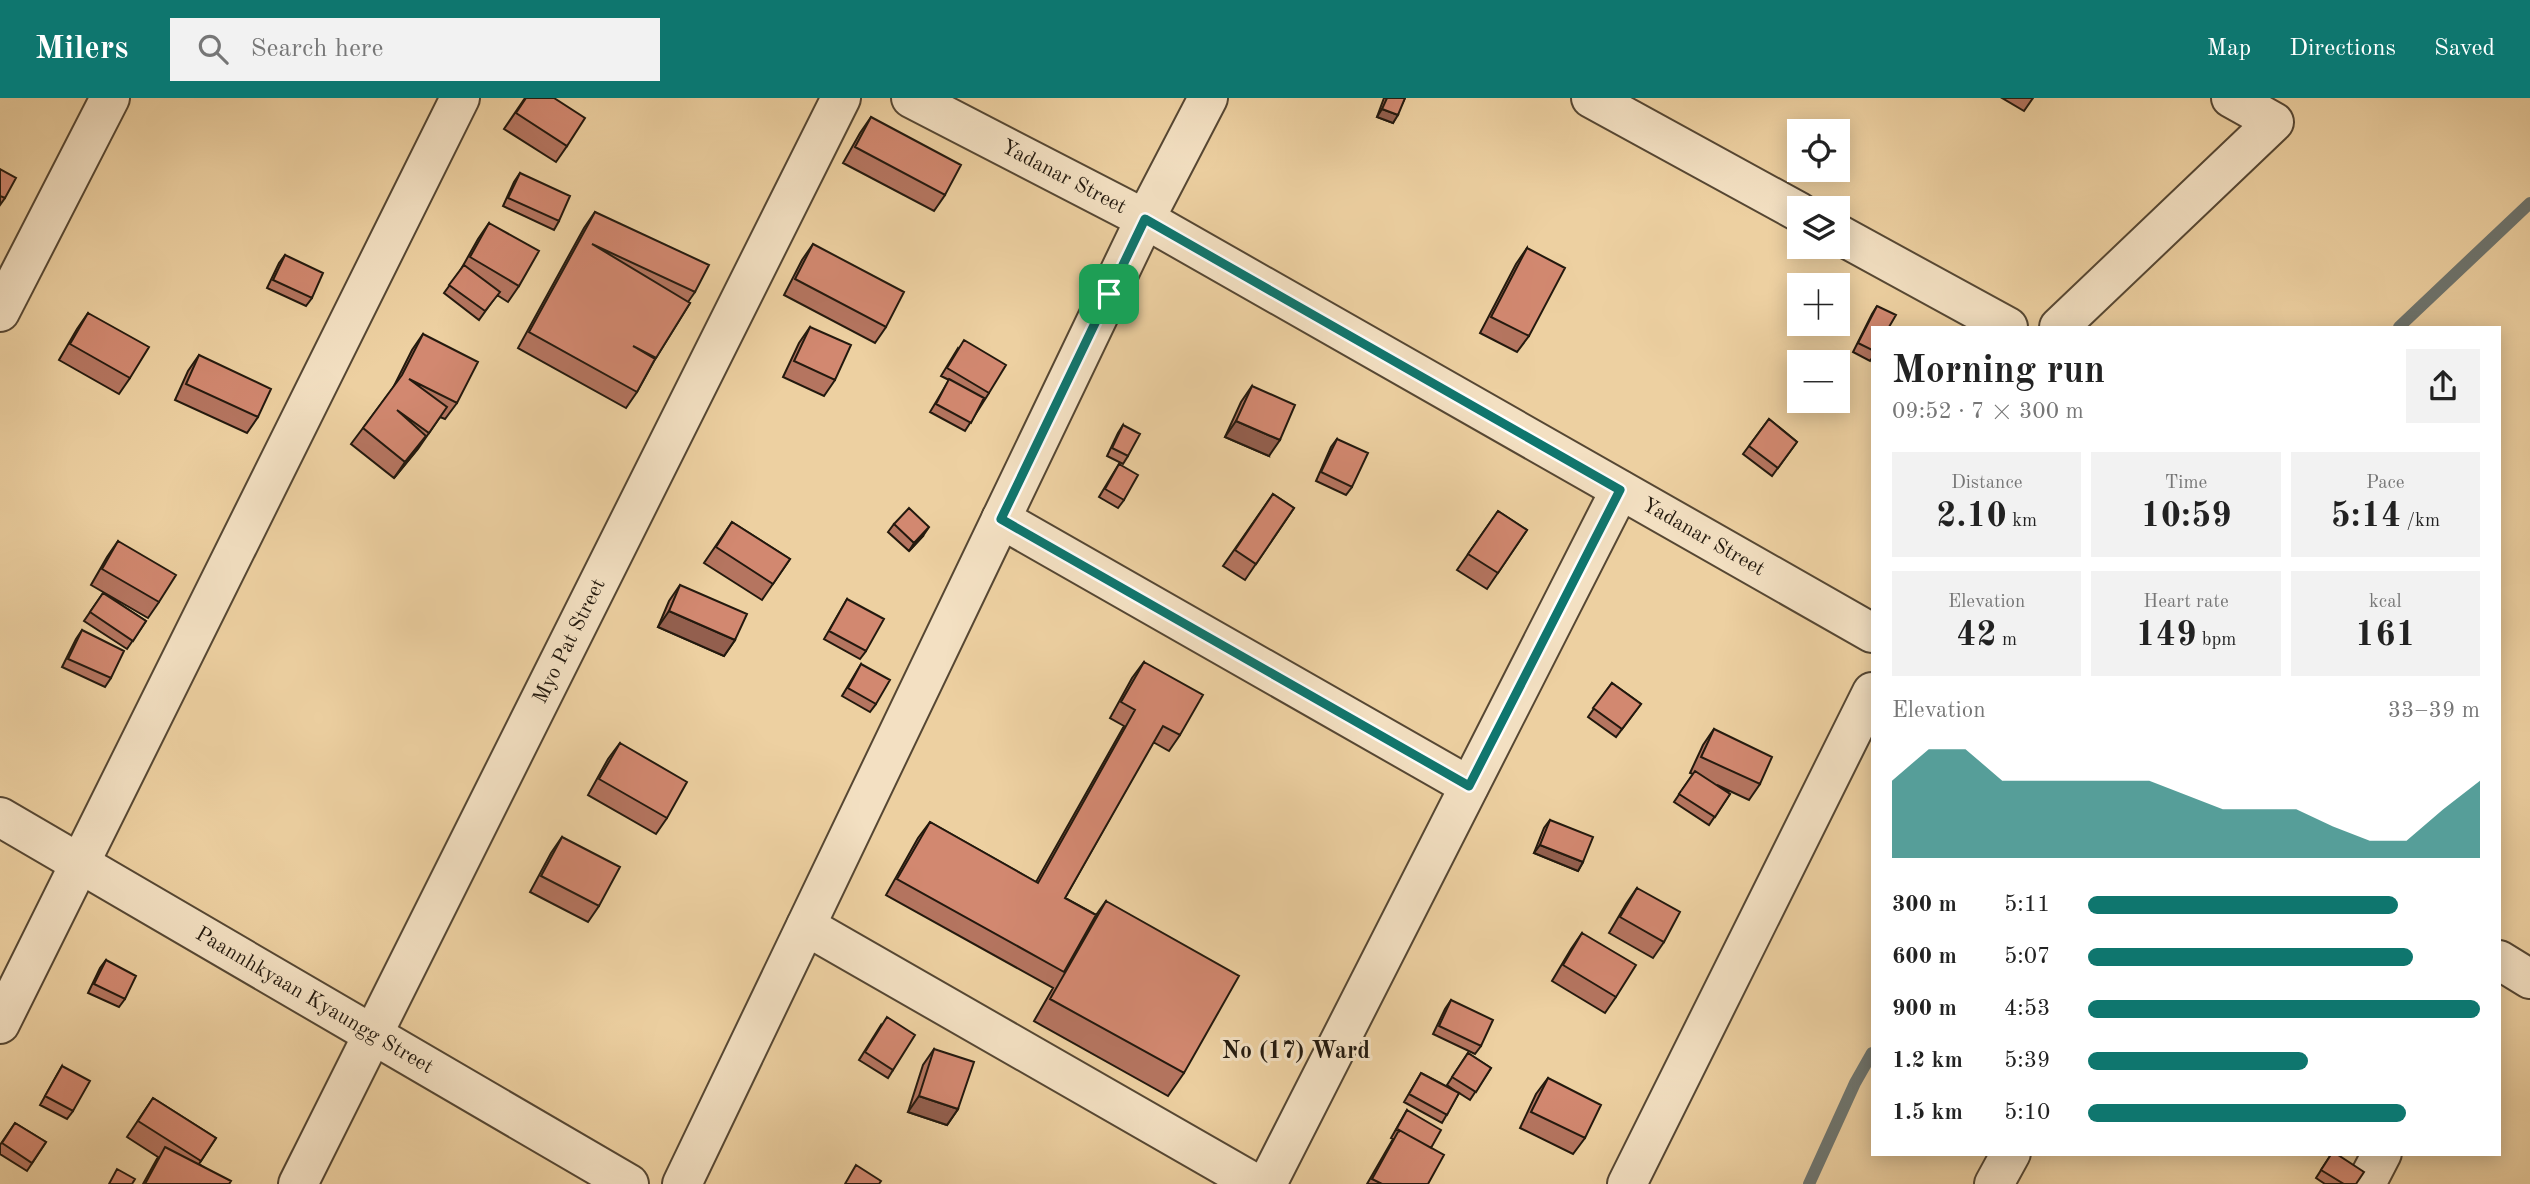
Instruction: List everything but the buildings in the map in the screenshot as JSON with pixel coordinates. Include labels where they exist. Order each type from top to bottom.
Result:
[{"type":"street","points":[[0,312],[110,98]]},
{"type":"street","points":[[0,1024],[460,98]]},
{"type":"street","name":"Myo Pat Street","points":[[299,1184],[841,98]]},
{"type":"street","name":"Yadanar Street","points":[[911,98],[1145,219],[1871,632]]},
{"type":"street","points":[[682,1184],[1145,219],[1208,98]]},
{"type":"street","points":[[1591,98],[1787,205]]},
{"type":"street","points":[[2060,326],[2274,122],[2231,98]]},
{"type":"street","points":[[1850,241],[2006,326]]},
{"type":"street","points":[[1267,1184],[1620,490]]},
{"type":"street","points":[[1001,519],[1469,786]]},
{"type":"street","points":[[1627,1184],[1871,694]]},
{"type":"street","name":"Paannhkyaan Kyaungg Street","points":[[0,817],[629,1184]]},
{"type":"street","points":[[806,926],[1256,1184]]},
{"type":"street","points":[[2501,961],[2530,979]]},
{"type":"street","points":[[1994,1184],[2009,1156]]},
{"type":"street","points":[[2366,1184],[2380,1156]]},
{"type":"waterway","points":[[2400,326],[2530,203]]},
{"type":"waterway","points":[[1809,1184],[1855,1083],[1871,1055]]},
{"type":"district","name":"No (17) Ward","points":[[1296,1052]]},
{"type":"route","points":[[1145,219],[1620,490],[1469,786],[1001,519],[1109,294],[1145,219]]}]
